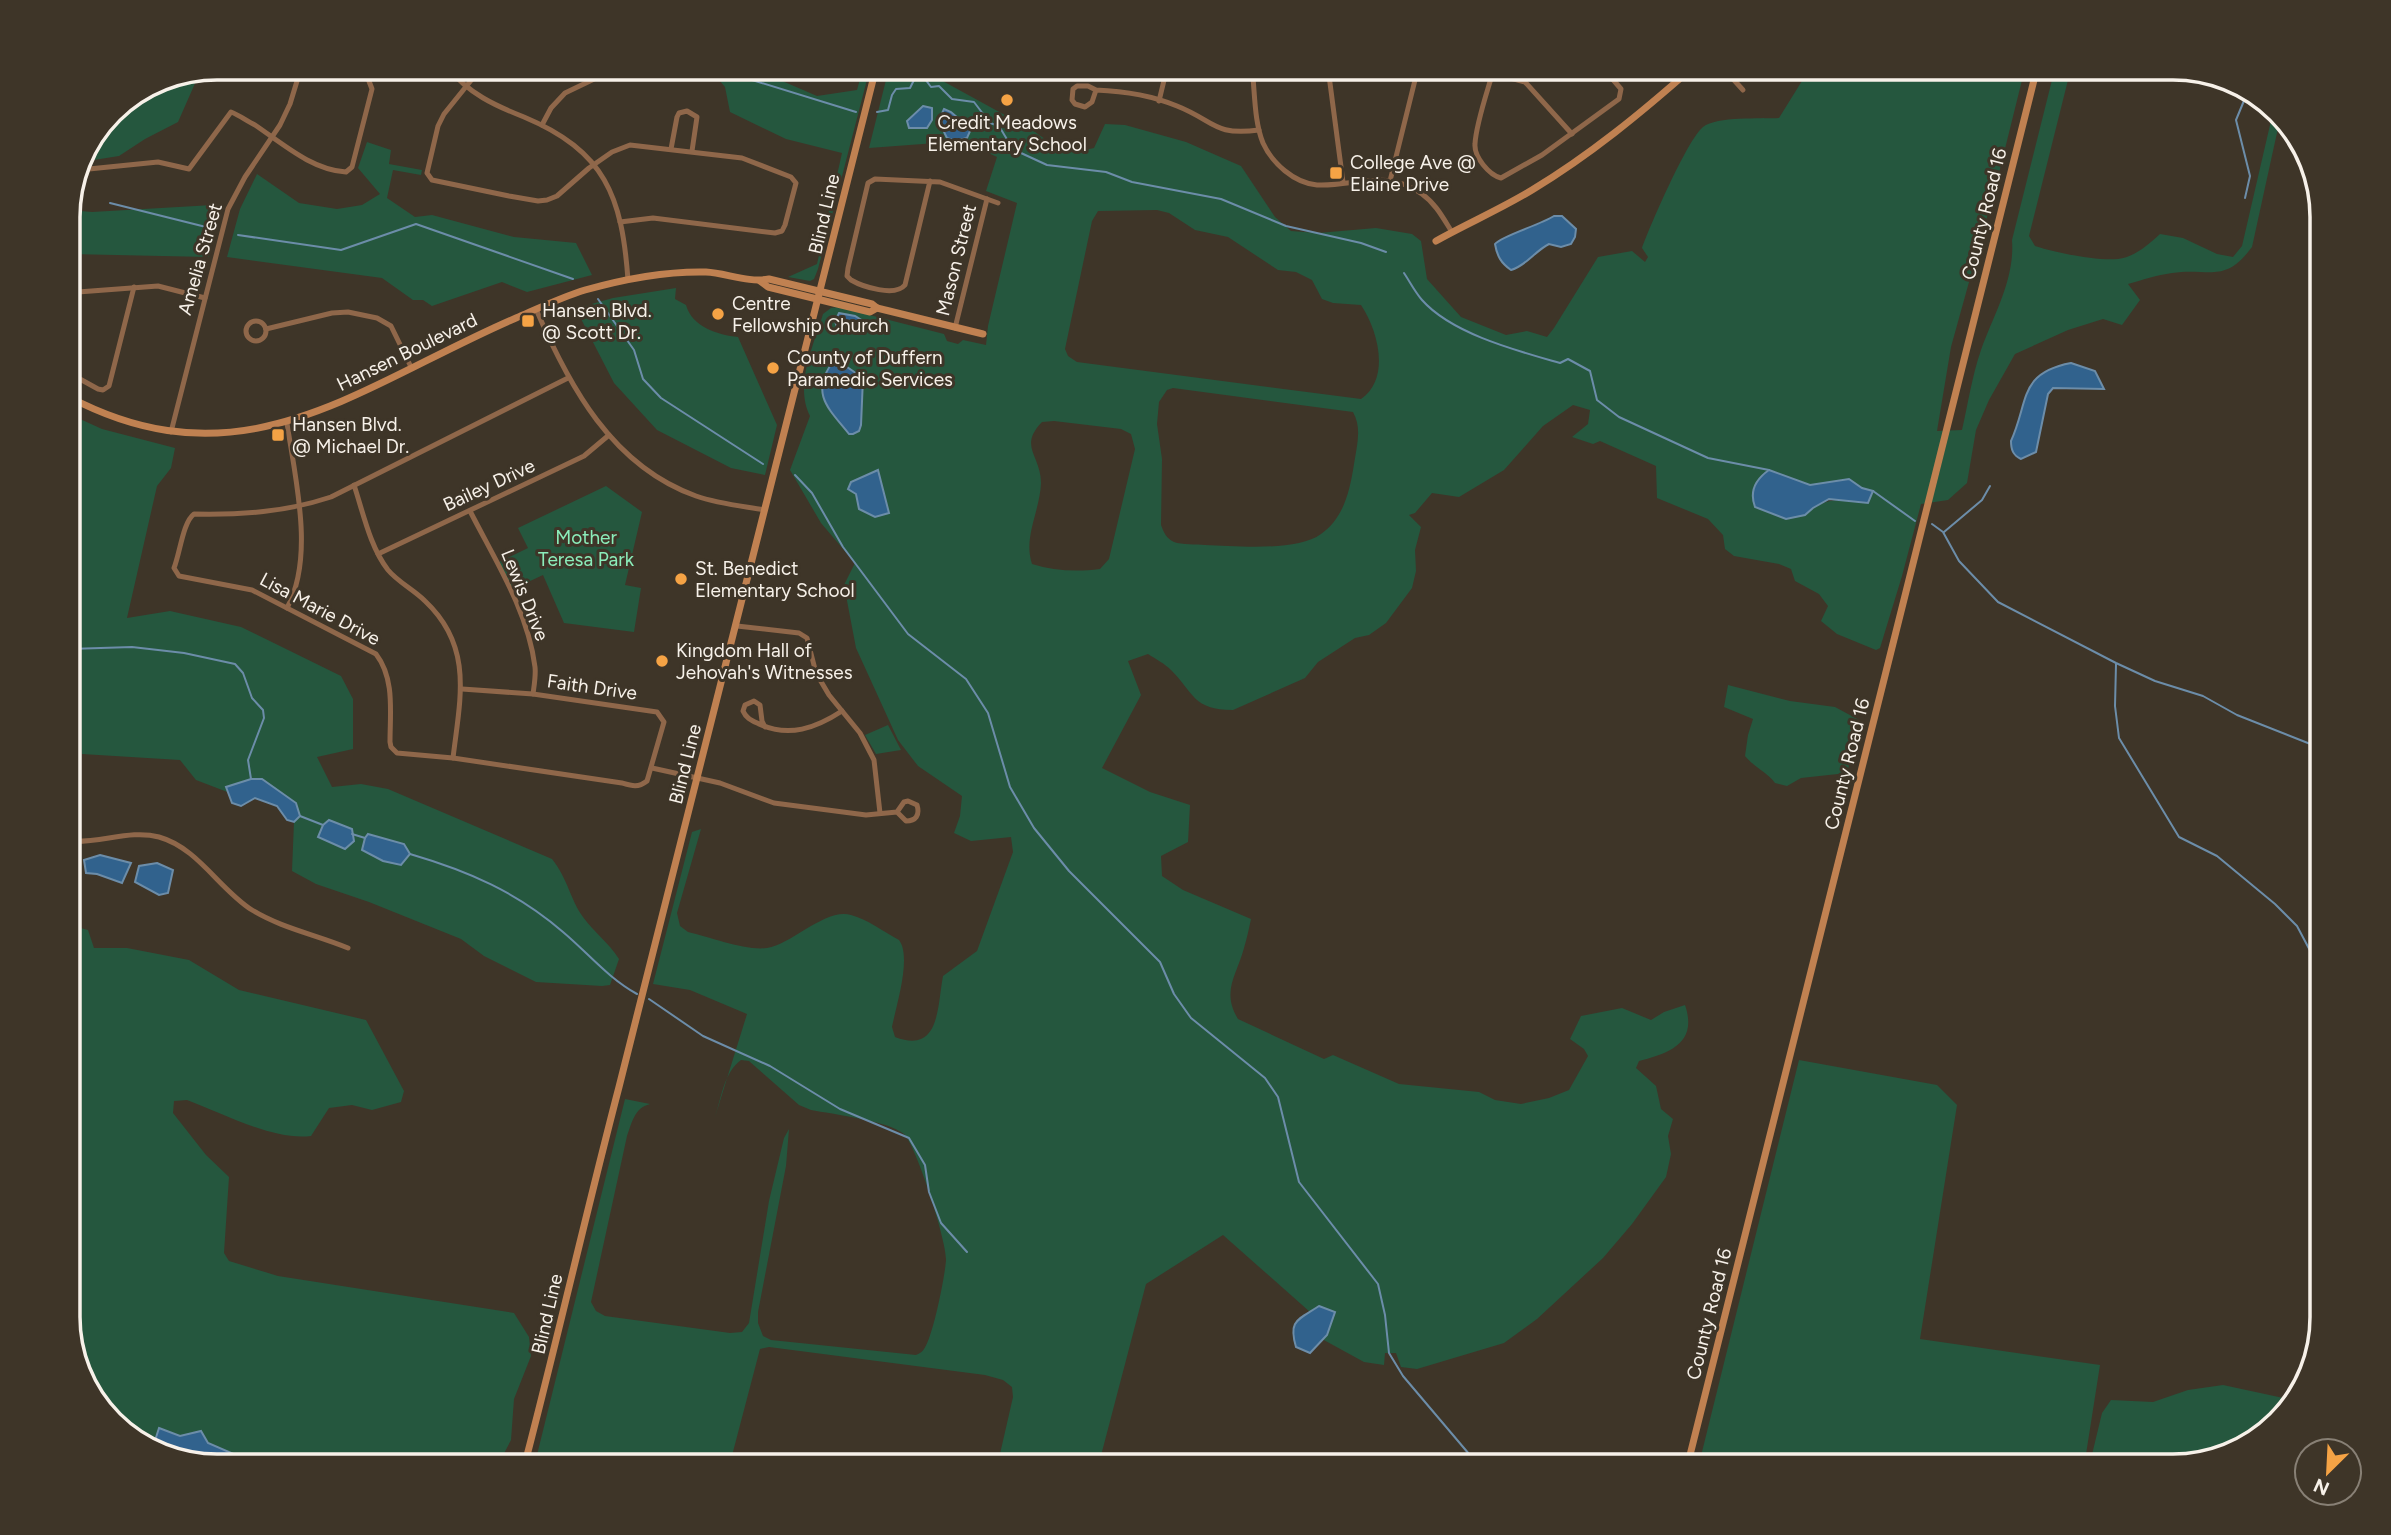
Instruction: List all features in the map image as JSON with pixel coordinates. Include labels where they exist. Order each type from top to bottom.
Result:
[{"type":"street","points":[[1253,80],[1259,130],[1268,154],[1289,173],[1310,184],[1319,185],[1367,179],[1390,181],[1421,193],[1436,207],[1452,232]]},
{"type":"street","points":[[1330,80],[1343,182]]},
{"type":"street","points":[[1390,181],[1415,80]]},
{"type":"street","points":[[1491,80],[1475,144],[1478,157],[1497,177],[1504,178],[1572,134],[1619,99],[1621,89],[1614,80]]},
{"type":"street","points":[[1520,80],[1525,82],[1572,134]]},
{"type":"street","points":[[1436,241],[1501,208],[1560,173],[1632,122],[1678,80]]},
{"type":"street","points":[[1734,80],[1743,90]]},
{"type":"street","name":"County Road 16","points":[[1690,1454],[2034,80]]},
{"type":"street","name":"Amelia Street","points":[[171,432],[228,209],[290,104],[297,81]]},
{"type":"street","points":[[90,169],[158,162],[189,169],[231,112],[289,150],[335,172],[346,172],[352,167],[372,89],[369,81]]},
{"type":"street","points":[[461,81],[493,103],[566,138],[594,164],[613,194],[628,280]]},
{"type":"street","points":[[471,81],[444,114],[438,126],[427,173],[432,180],[538,201],[557,196],[594,164],[619,148],[630,145],[742,158],[795,179],[796,183],[782,231],[775,233],[653,218],[620,222]]},
{"type":"street","points":[[542,125],[551,108],[565,93],[590,81]]},
{"type":"street","name":"Blind Line","points":[[527,1454],[873,81]]},
{"type":"street","points":[[1159,101],[1164,81]]},
{"type":"street","points":[[1096,90],[1092,102],[1084,107],[1072,100],[1076,86],[1088,86],[1096,90],[1180,107],[1221,130],[1259,130]]},
{"type":"street","points":[[671,149],[677,117],[687,111],[697,117],[692,151]]},
{"type":"street","points":[[930,181],[902,290],[891,292],[856,283],[847,276],[868,183],[875,178],[930,181],[940,182],[998,203]]},
{"type":"street","name":"Mason Street","points":[[955,328],[987,199]]},
{"type":"street","name":"Hansen Boulevard","points":[[81,403],[99,412],[171,432],[239,432],[286,423],[328,408],[536,309],[583,291],[666,274],[703,272],[760,281],[768,287],[821,295],[870,312],[877,309],[983,334]]},
{"type":"street","points":[[81,291],[158,286],[205,298]]},
{"type":"street","points":[[81,380],[98,389],[103,390],[109,386],[134,287]]},
{"type":"street","points":[[536,309],[568,378],[586,409],[608,435],[642,467],[677,488],[709,500],[765,510]]},
{"type":"street","points":[[266,329],[332,313],[361,314],[389,324],[411,367]]},
{"type":"street","name":"Lisa Marie Drive","points":[[568,378],[331,497],[301,507],[257,513],[194,514],[186,523],[174,568],[181,577],[188,576],[252,590],[367,648],[384,664],[390,696],[391,747],[395,752],[453,758],[632,786],[647,781],[652,768]]},
{"type":"street","points":[[286,423],[301,507],[298,578],[287,608]]},
{"type":"street","name":"Bailey Drive","points":[[378,554],[584,456],[608,435]]},
{"type":"street","points":[[354,485],[378,554],[389,571],[426,602],[449,631],[460,666],[462,689],[453,758]]},
{"type":"street","name":"Lewis Drive","points":[[470,511],[508,584],[523,621],[535,670],[533,694]]},
{"type":"street","points":[[737,626],[799,633],[807,638],[816,673],[828,695],[860,733],[874,760],[880,813]]},
{"type":"street","name":"Faith Drive","points":[[462,689],[533,694],[657,712],[664,722],[652,768]]},
{"type":"street","points":[[765,727],[760,705],[754,702],[745,705],[743,711],[746,718],[765,727],[786,732],[814,727],[842,711]]},
{"type":"street","points":[[652,768],[743,790],[774,803],[866,815],[897,812]]},
{"type":"street","points":[[81,842],[137,834],[159,837],[180,846],[251,909],[272,920],[348,948]]},
{"type":"green space","points":[[1802,80],[2022,80],[1951,347],[1937,431],[1962,430],[1978,360],[2007,282],[2012,240],[2052,80],[2068,80],[2029,236],[2035,246],[2054,251],[2088,258],[2118,259],[2136,253],[2160,234],[2183,238],[2217,254],[2233,257],[2242,246],[2271,122],[2278,129],[2252,247],[2242,259],[2233,266],[2215,272],[2172,273],[2128,284],[2140,300],[2122,325],[2103,319],[2068,330],[2015,354],[1989,400],[1976,430],[1967,483],[1948,500],[1921,504],[1880,648],[1876,650],[1837,634],[1821,621],[1828,606],[1819,594],[1795,581],[1791,569],[1779,564],[1734,556],[1725,549],[1723,535],[1708,519],[1657,498],[1656,466],[1600,441],[1593,444],[1572,437],[1588,424],[1590,410],[1573,405],[1543,426],[1504,470],[1459,497],[1432,493],[1415,513],[1409,515],[1421,527],[1415,550],[1416,571],[1412,588],[1386,623],[1369,635],[1355,638],[1318,662],[1305,678],[1233,710],[1220,709],[1196,699],[1171,670],[1148,654],[1128,661],[1141,695],[1102,768],[1150,792],[1190,805],[1188,842],[1161,856],[1162,876],[1183,890],[1251,919],[1232,983],[1231,1000],[1238,1019],[1324,1059],[1333,1055],[1399,1084],[1479,1092],[1495,1100],[1521,1104],[1569,1090],[1588,1056],[1584,1049],[1570,1039],[1581,1016],[1622,1008],[1651,1020],[1685,1005],[1688,1029],[1679,1044],[1671,1050],[1639,1061],[1636,1068],[1656,1086],[1661,1109],[1673,1119],[1668,1136],[1671,1154],[1666,1177],[1603,1258],[1537,1319],[1504,1343],[1417,1369],[1401,1367],[1396,1353],[1385,1353],[1384,1365],[1364,1362],[1322,1339],[1327,1335],[1319,1306],[1310,1312],[1223,1235],[1146,1284],[1101,1454],[1000,1454],[1013,1397],[1012,1387],[1003,1380],[985,1375],[769,1347],[760,1349],[732,1454],[537,1454],[625,1099],[650,1104],[637,1112],[627,1136],[591,1302],[596,1311],[605,1316],[730,1333],[742,1332],[749,1323],[769,1201],[784,1138],[789,1129],[786,1166],[758,1312],[758,1323],[763,1336],[771,1340],[916,1355],[927,1342],[941,1292],[945,1250],[923,1174],[904,1134],[886,1125],[811,1110],[799,1105],[749,1061],[741,1060],[727,1078],[747,1014],[690,990],[653,984],[692,832],[701,829],[677,913],[680,926],[688,932],[739,946],[767,948],[831,917],[841,914],[863,919],[899,940],[903,948],[904,969],[892,1027],[895,1037],[910,1041],[921,1039],[934,1025],[943,976],[977,951],[1013,852],[1011,837],[971,841],[954,833],[960,816],[962,796],[918,766],[898,740],[856,648],[844,585],[855,563],[821,523],[790,470],[810,416],[804,391],[807,365],[823,314],[831,308],[838,307],[944,334],[947,341],[958,344],[963,340],[986,345],[1017,203],[986,191],[997,157],[963,141],[869,148],[886,81],[942,81],[1047,140],[1070,149],[1094,148],[1105,124],[1125,125],[1186,142],[1241,166],[1275,217],[1291,231],[1318,233],[1376,228],[1412,234],[1421,241],[1427,279],[1461,317],[1506,335],[1527,331],[1547,337],[1598,257],[1632,251],[1645,262],[1648,257],[1642,248],[1679,165],[1696,135],[1710,123],[1779,118]],"holes":[[[1157,210],[1169,213],[1195,230],[1228,237],[1278,270],[1296,272],[1312,280],[1322,299],[1333,303],[1361,305],[1372,327],[1379,354],[1379,367],[1370,390],[1361,399],[1077,362],[1068,356],[1065,349],[1092,221],[1098,211]],[[839,313],[861,318],[842,331]],[[1173,388],[1353,412],[1358,430],[1356,450],[1348,493],[1335,520],[1321,534],[1310,540],[1282,546],[1185,544],[1169,539],[1161,525],[1162,459],[1157,424],[1159,402],[1167,390]],[[1042,422],[1121,429],[1131,434],[1135,449],[1109,559],[1100,569],[1066,570],[1032,564],[1029,544],[1041,483],[1031,445],[1035,431]],[[1769,470],[1810,485],[1849,479],[1873,492],[1868,503],[1835,500],[1820,504],[1805,515]]]},
{"type":"green space","points":[[720,81],[782,81],[817,96],[857,90],[860,81],[867,81],[818,269],[814,279],[810,281],[788,277],[817,264],[842,153],[786,139],[730,112],[725,87]]},
{"type":"green space","points":[[195,83],[178,122],[119,156],[94,160],[115,127],[134,109],[165,91]]},
{"type":"green space","points":[[367,142],[391,150],[389,164],[422,170],[421,175],[393,170],[387,198],[415,217],[432,215],[514,237],[576,243],[592,275],[527,292],[502,282],[432,306],[423,300],[413,300],[382,278],[227,257],[240,209],[257,174],[299,203],[337,209],[362,205],[380,194],[358,168]]},
{"type":"green space","points":[[213,205],[218,208],[209,257],[81,254],[81,211]]},
{"type":"green space","points":[[676,288],[675,299],[686,305],[689,313],[700,324],[714,332],[738,337],[777,425],[765,475],[731,468],[657,430],[614,383],[579,315],[570,310],[613,298]]},
{"type":"green space","points":[[81,419],[102,429],[175,448],[171,468],[157,486],[127,618],[170,611],[241,627],[341,676],[353,699],[353,749],[317,757],[332,787],[361,784],[388,789],[552,859],[583,917],[619,959],[610,985],[536,982],[484,956],[461,939],[316,884],[292,871],[294,822],[299,815],[262,779],[251,779],[227,787],[230,793],[196,780],[180,760],[82,754]]},
{"type":"green space","name":"Mother Teresa Park","points":[[606,486],[642,512],[625,585],[641,588],[634,632],[564,623],[543,575],[513,589],[499,562],[528,548],[518,528]]},
{"type":"green space","points":[[1728,685],[1790,701],[1835,707],[1861,721],[1847,773],[1801,778],[1787,786],[1775,783],[1745,756],[1753,719],[1724,707]]},
{"type":"green space","points":[[888,725],[901,750],[876,754],[865,735]]},
{"type":"green space","points":[[81,928],[88,930],[94,948],[127,948],[189,960],[239,990],[366,1020],[404,1091],[401,1102],[372,1110],[352,1105],[329,1108],[311,1136],[265,1130],[187,1100],[174,1101],[173,1113],[206,1155],[229,1177],[224,1253],[229,1261],[278,1276],[514,1313],[529,1337],[531,1356],[514,1399],[511,1440],[504,1454],[234,1454],[208,1443],[201,1431],[179,1436],[159,1428],[155,1439],[127,1420],[109,1401],[91,1370],[83,1344]]},
{"type":"green space","points":[[1799,1060],[1937,1085],[1957,1105],[1920,1339],[2100,1365],[2086,1454],[1701,1454]]},
{"type":"green space","points":[[2223,1385],[2283,1398],[2264,1420],[2249,1431],[2234,1440],[2200,1452],[2092,1454],[2102,1413],[2111,1400],[2153,1402],[2188,1390]]},
{"type":"water","points":[[923,106],[932,108],[932,120],[927,128],[909,128],[907,121]]},
{"type":"water","points":[[944,109],[971,129],[967,138],[955,141],[947,138],[942,124]]},
{"type":"water","points":[[1554,216],[1562,216],[1576,229],[1571,244],[1561,247],[1549,244],[1511,270],[1505,265],[1498,256],[1495,244]]},
{"type":"water","points":[[839,313],[855,316],[863,321],[859,329],[849,332],[837,327],[835,321]]},
{"type":"water","points":[[832,363],[844,365],[863,378],[861,425],[859,431],[853,434],[849,434],[829,409],[822,392]]},
{"type":"water","points":[[2071,363],[2095,371],[2104,389],[2053,388],[2048,394],[2036,452],[2021,459],[2013,452],[2011,441],[2028,391],[2042,374]]},
{"type":"water","points":[[878,470],[889,513],[875,517],[859,509],[856,494],[848,489],[851,482]]},
{"type":"water","points":[[1769,470],[1810,485],[1849,479],[1862,488],[1873,491],[1868,503],[1829,499],[1805,515],[1786,519],[1755,507],[1755,486],[1760,477]]},
{"type":"water","points":[[251,779],[262,779],[296,803],[300,816],[294,822],[287,820],[277,806],[255,798],[241,806],[232,803],[226,787]]},
{"type":"water","points":[[329,820],[352,829],[354,841],[345,849],[318,837],[323,825]]},
{"type":"water","points":[[368,834],[404,844],[410,854],[401,865],[383,861],[362,850]]},
{"type":"water","points":[[100,855],[131,863],[122,883],[86,873],[84,860]]},
{"type":"water","points":[[157,863],[173,870],[168,893],[159,895],[135,882],[139,866]]},
{"type":"water","points":[[1319,1306],[1335,1312],[1327,1335],[1310,1353],[1296,1347],[1293,1331],[1300,1318]]},
{"type":"water","points":[[159,1428],[180,1436],[201,1431],[208,1443],[234,1454],[191,1452],[155,1439]]},
{"type":"waterway","points":[[754,81],[856,112]]},
{"type":"waterway","points":[[877,112],[888,110],[896,89],[910,88],[914,81]]},
{"type":"waterway","points":[[926,81],[931,87],[939,86],[952,99],[974,102],[990,123],[999,126],[1008,141],[1021,153],[1047,165],[1106,172],[1132,182],[1221,199],[1286,226],[1361,243],[1386,252]]},
{"type":"waterway","points":[[2244,101],[2236,120],[2250,176],[2245,198]]},
{"type":"waterway","points":[[110,203],[206,227]]},
{"type":"waterway","points":[[238,235],[341,250],[416,224],[573,279]]},
{"type":"waterway","points":[[1404,273],[1419,297],[1435,312],[1468,332],[1560,363],[1568,359],[1590,371],[1597,400],[1619,417],[1708,458],[1769,470]]},
{"type":"waterway","points":[[598,299],[634,350],[643,379],[661,398],[763,464]]},
{"type":"waterway","points":[[795,475],[812,493],[843,547],[908,634],[966,679],[988,713],[1010,787],[1034,828],[1069,871],[1160,962],[1174,994],[1191,1018],[1265,1078],[1278,1097],[1299,1182],[1378,1284],[1389,1353],[1403,1376],[1469,1454]]},
{"type":"waterway","points":[[1944,532],[1982,500],[1990,486]]},
{"type":"waterway","points":[[1873,491],[1915,521]]},
{"type":"waterway","points":[[1932,524],[1943,532],[1959,561],[1998,602],[2155,681],[2203,696],[2237,715],[2310,744]]},
{"type":"waterway","points":[[81,649],[132,647],[184,653],[235,664],[243,673],[252,698],[263,710],[264,718],[248,760],[251,779]]},
{"type":"waterway","points":[[2116,664],[2115,706],[2119,738],[2179,837],[2217,856],[2275,904],[2297,926],[2310,950]]},
{"type":"waterway","points":[[300,816],[323,825]]},
{"type":"waterway","points":[[352,834],[365,838]]},
{"type":"waterway","points":[[410,854],[491,884],[528,905],[563,932],[617,981],[637,994]]},
{"type":"waterway","points":[[649,999],[703,1036],[770,1066],[840,1109],[909,1138],[925,1165],[929,1192],[941,1223],[967,1252]]},
{"type":"place","name":"Credit Meadows Elementary School","points":[[1007,100]]},
{"type":"place","name":"College Ave @ Elaine Drive","points":[[1336,173]]},
{"type":"place","name":"Centre Fellowship Church","points":[[718,314]]},
{"type":"place","name":"Hansen Blvd. @ Scott Dr.","points":[[528,321]]},
{"type":"place","name":"County of Duffern Paramedic Services","points":[[773,368]]},
{"type":"place","name":"Hansen Blvd. @ Michael Dr.","points":[[278,435]]},
{"type":"place","name":"St. Benedict Elementary School","points":[[681,579]]},
{"type":"place","name":"Kingdom Hall of Jehovah's Witnesses","points":[[662,661]]}]
